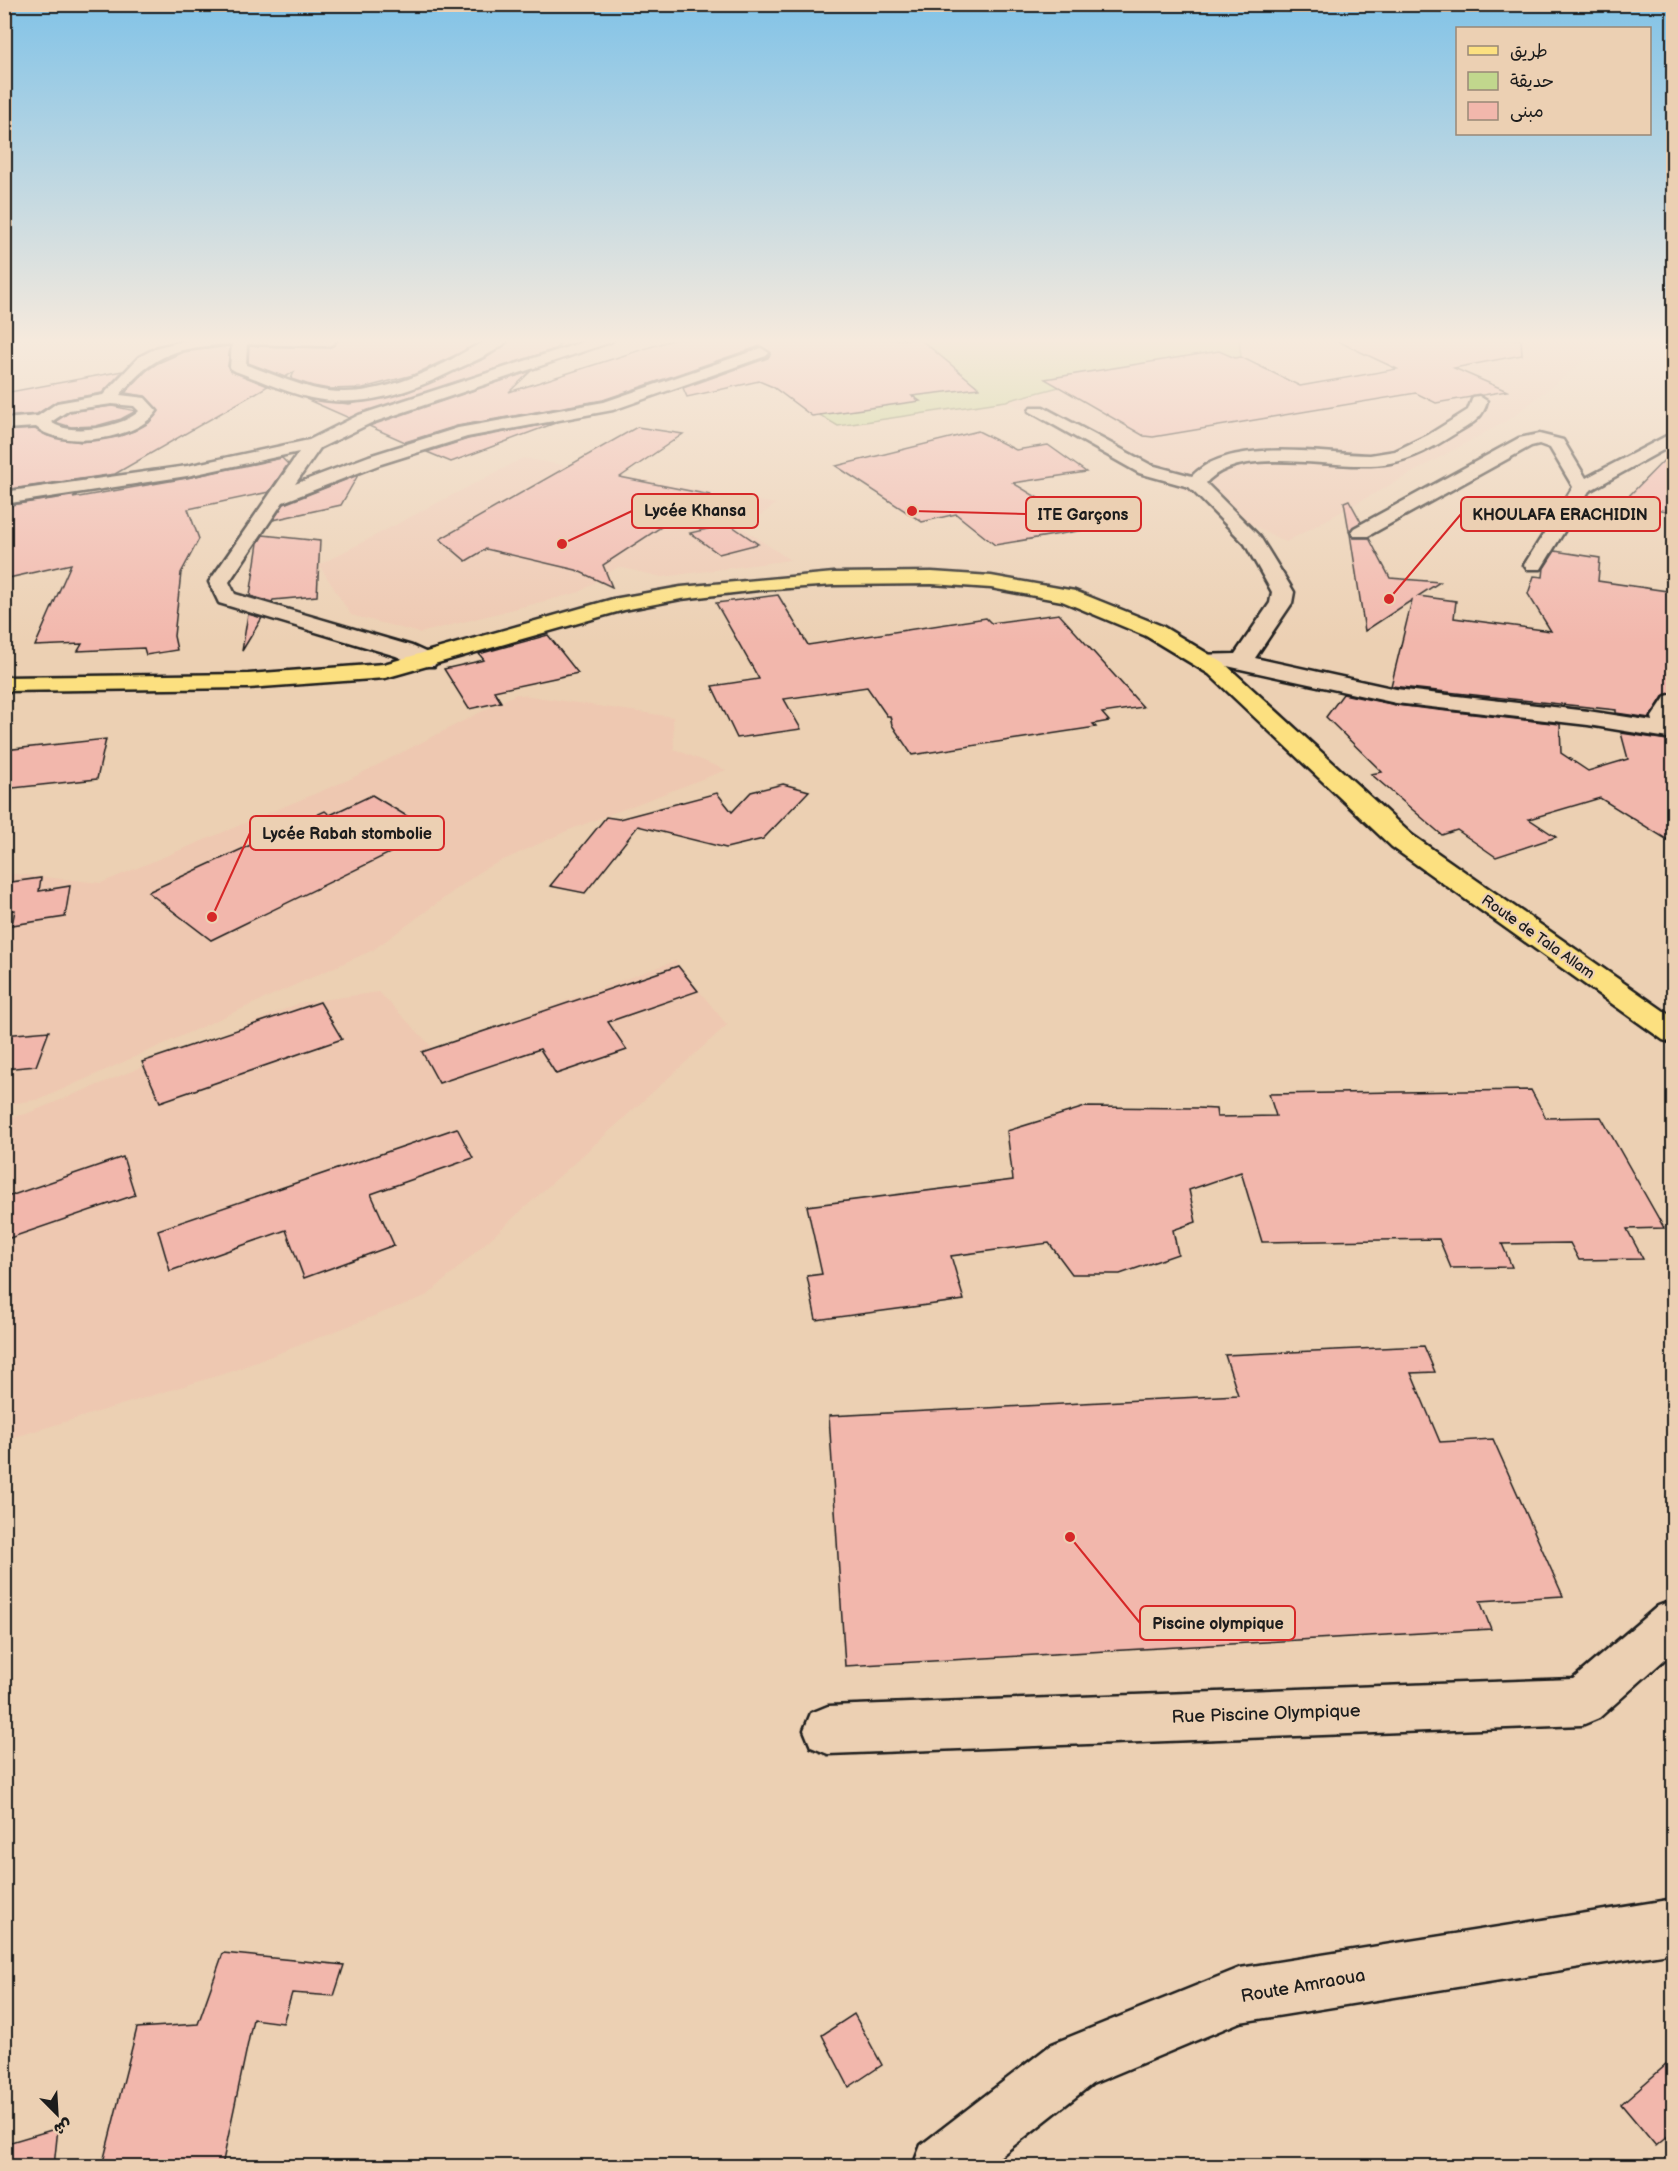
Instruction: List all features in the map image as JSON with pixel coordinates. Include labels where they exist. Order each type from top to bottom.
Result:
[{"type":"main road","points":[[4,671],[255,668],[336,663],[404,651],[584,601],[685,582],[826,568],[922,566],[1020,573],[1101,593],[1172,622],[1234,661],[1402,841]]},
{"type":"main road","points":[[4,684],[248,681],[385,671],[426,662],[577,615],[681,593],[759,584],[874,578],[991,582],[1067,596],[1124,617],[1203,660],[1402,841]]},
{"type":"main road","name":"Route de Tala Allam","points":[[1402,841],[1674,1033]]},
{"type":"street","points":[[4,498],[187,471],[314,444],[322,440]]},
{"type":"street","points":[[276,500],[375,460],[438,440]]},
{"type":"street","points":[[1092,440],[1145,469],[1196,483],[1253,541],[1283,592],[1281,603],[1234,661]]},
{"type":"street","points":[[1196,483],[1201,472],[1216,464],[1242,458],[1388,459],[1424,440]]},
{"type":"street","points":[[1361,532],[1525,442],[1533,440]]},
{"type":"street","points":[[1544,440],[1557,444],[1582,487]]},
{"type":"street","points":[[1534,565],[1582,487],[1668,440]]},
{"type":"street","points":[[314,444],[219,582],[227,598],[404,651],[426,662]]},
{"type":"street","points":[[1203,660],[1234,661],[1396,696],[1588,718],[1671,731]]},
{"type":"street","points":[[1671,731],[1664,717],[1674,701]]},
{"type":"street","name":"Rue Piscine Olympique","points":[[828,1730],[1582,1702],[1674,1621]]},
{"type":"street","name":"Route Amraoua","points":[[942,2166],[1072,2064],[1133,2037],[1240,1995],[1674,1925]]},
{"type":"shaded area","points":[[1084,440],[1471,440],[1286,542]]},
{"type":"shaded area","points":[[523,458],[776,504],[742,528],[790,560],[662,577],[618,567],[580,592],[420,633],[351,615],[319,565]]},
{"type":"shaded area","points":[[516,694],[673,717],[674,749],[726,770],[569,830],[484,869],[373,950],[41,1099],[5,1105],[5,873],[101,883],[348,780]]},
{"type":"shaded area","points":[[675,961],[727,1025],[428,1295],[230,1372],[5,1440],[5,1118],[26,1114],[300,1003],[379,992],[434,1049]]},
{"type":"building","points":[[4,440],[174,440],[115,474],[4,490]]},
{"type":"building","points":[[464,440],[509,440],[451,462],[427,452]]},
{"type":"building","points":[[614,440],[674,440],[620,477],[710,495],[603,565],[612,587],[576,570],[486,549],[466,561],[440,539]]},
{"type":"building","points":[[940,440],[997,440],[1016,450],[1048,445],[1086,472],[1013,483],[1089,529],[995,545],[956,514],[922,522],[836,466]]},
{"type":"building","points":[[1673,451],[1667,511],[1621,504]]},
{"type":"building","points":[[282,458],[288,464],[269,492],[188,509],[199,539],[181,573],[174,636],[177,650],[146,655],[144,648],[78,651],[82,644],[35,646],[71,564],[4,579],[4,506],[78,495],[73,498]]},
{"type":"building","points":[[358,475],[341,505],[273,520],[284,504]]},
{"type":"building","points":[[1349,500],[1361,522],[1349,531],[1344,502]]},
{"type":"building","points":[[729,524],[758,544],[719,554],[690,533]]},
{"type":"building","points":[[1350,534],[1354,538],[1369,538],[1390,578],[1440,582],[1418,596],[1456,601],[1454,618],[1551,631],[1528,594],[1534,576],[1543,577],[1544,568],[1555,551],[1600,558],[1598,581],[1674,592],[1674,692],[1664,695],[1650,718],[1616,713],[1616,710],[1391,686],[1412,600],[1365,631]]},
{"type":"building","points":[[263,535],[320,541],[317,596],[273,600],[272,602],[250,596],[258,543]]},
{"type":"building","points":[[778,595],[808,645],[986,618],[991,623],[1059,614],[1143,707],[1102,713],[1109,721],[1093,724],[1096,727],[912,755],[892,725],[890,716],[887,716],[867,687],[784,699],[801,729],[737,738],[712,686],[759,679],[716,603]]},
{"type":"building","points":[[248,614],[262,618],[242,651]]},
{"type":"building","points":[[548,635],[578,673],[494,691],[501,702],[469,709],[444,669],[484,660],[479,654]]},
{"type":"building","points":[[1343,694],[1396,705],[1560,724],[1561,753],[1588,771],[1628,759],[1621,733],[1674,741],[1674,844],[1600,798],[1529,819],[1556,837],[1496,857],[1457,830],[1442,835],[1371,774],[1382,772],[1326,717]]},
{"type":"building","points":[[106,739],[97,779],[4,789],[4,750]]},
{"type":"building","points":[[783,784],[809,791],[763,839],[726,848],[638,826],[585,893],[550,886],[606,817],[619,819],[717,793],[732,812],[751,792]]},
{"type":"building","points":[[372,795],[433,832],[211,940],[148,892],[325,811],[330,815]]},
{"type":"building","points":[[41,878],[39,891],[70,886],[65,917],[12,925],[15,910],[4,911],[4,883]]},
{"type":"building","points":[[678,966],[698,991],[608,1022],[627,1050],[556,1074],[540,1049],[439,1083],[422,1052]]},
{"type":"building","points":[[320,1002],[342,1039],[160,1102],[142,1062]]},
{"type":"building","points":[[49,1031],[36,1066],[4,1069],[4,1035]]},
{"type":"building","points":[[1531,1090],[1546,1118],[1601,1117],[1664,1228],[1627,1229],[1643,1259],[1579,1260],[1570,1243],[1502,1244],[1512,1267],[1451,1268],[1439,1239],[1262,1242],[1241,1172],[1189,1190],[1196,1222],[1173,1230],[1178,1254],[1120,1274],[1072,1274],[1049,1243],[951,1256],[964,1300],[816,1320],[807,1276],[822,1274],[807,1206],[1013,1180],[1007,1131],[1085,1107],[1197,1108],[1216,1109],[1217,1117],[1276,1116],[1269,1094]]},
{"type":"building","points":[[457,1128],[473,1158],[371,1194],[394,1245],[304,1278],[286,1230],[170,1271],[158,1230]]},
{"type":"building","points":[[123,1157],[135,1195],[4,1240],[4,1198]]},
{"type":"building","points":[[1424,1346],[1435,1372],[1411,1373],[1440,1442],[1493,1439],[1563,1596],[1480,1601],[1491,1629],[845,1666],[829,1416],[1238,1395],[1225,1355]]},
{"type":"building","points":[[223,1953],[344,1965],[334,1996],[292,1993],[283,2023],[253,2019],[222,2166],[102,2166],[137,2028],[198,2024]]},
{"type":"building","points":[[854,2014],[882,2065],[849,2087],[822,2035]]},
{"type":"building","points":[[1674,2058],[1674,2131],[1656,2146],[1621,2104]]},
{"type":"building","points":[[58,2128],[54,2166],[4,2166],[4,2144]]},
{"type":"place","name":"ITE Garçons","points":[[912,511]]},
{"type":"place","name":"Lycée Khansa","points":[[562,544]]},
{"type":"place","name":"KHOULAFA ERACHIDIN","points":[[1389,599]]},
{"type":"place","name":"Lycée Rabah stombolie","points":[[212,917]]},
{"type":"place","name":"Piscine olympique","points":[[1070,1537]]}]
